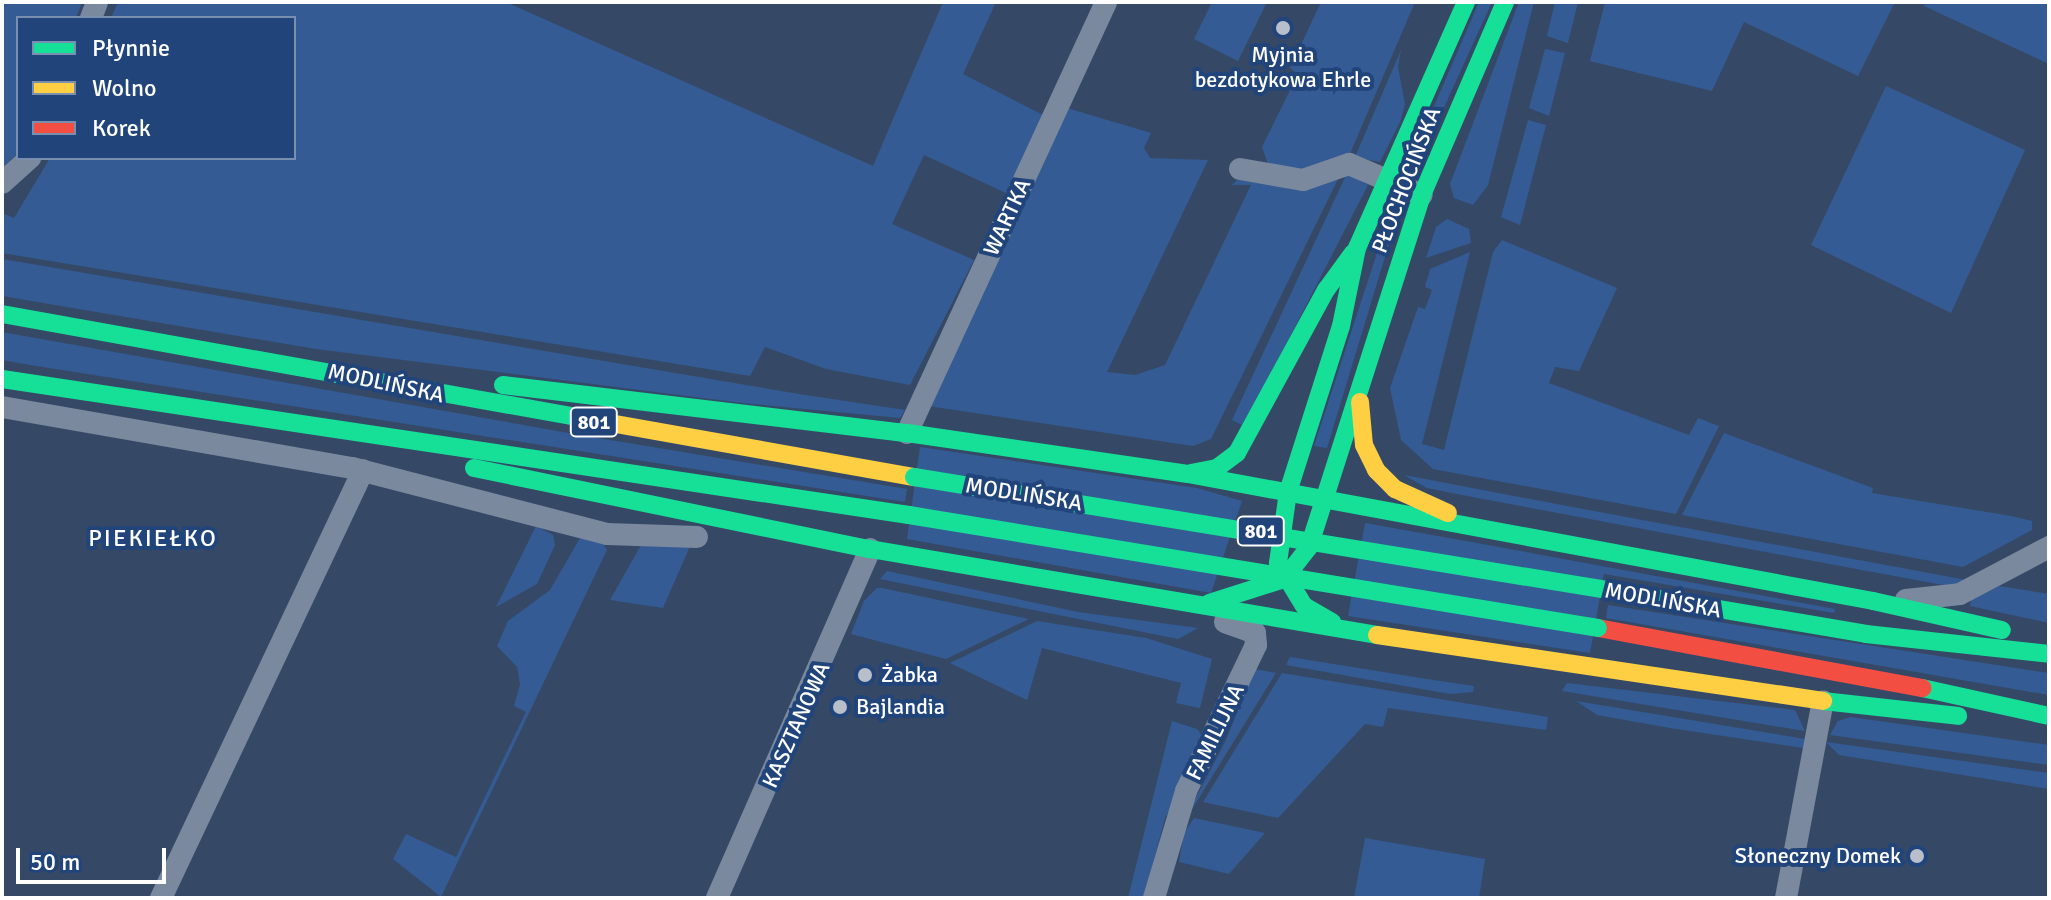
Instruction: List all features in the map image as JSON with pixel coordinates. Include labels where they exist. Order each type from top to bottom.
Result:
[{"type":"main road","name":"PŁOCHOCIŃSKA","points":[[1284,579],[1277,551],[1288,492],[1341,326],[1357,248],[1466,2]]},
{"type":"main road","name":"PŁOCHOCIŃSKA","points":[[1284,579],[1309,547],[1422,195],[1505,2]]},
{"type":"main road","name":"PŁOCHOCIŃSKA","points":[[1188,474],[1217,468],[1237,453],[1326,290],[1357,248]]},
{"type":"main road","name":"MODLIŃSKA","points":[[2,314],[276,360],[510,408],[914,477],[1866,634],[2049,654]]},
{"type":"main road","name":"MODLIŃSKA","points":[[276,360],[907,433],[1188,474],[1288,492],[1323,502],[1873,601],[2049,641]]},
{"type":"main road","name":"PŁOCHOCIŃSKA","points":[[1361,378],[1364,445],[1376,470],[1395,489],[1498,534]]},
{"type":"main road","name":"MODLIŃSKA","points":[[2,379],[335,432],[556,459],[1598,628],[1826,667],[2049,716]]},
{"type":"main road","points":[[335,432],[498,474],[870,549],[1191,607],[1823,701],[2049,725]]},
{"type":"main road","points":[[1191,607],[1284,579],[1304,606],[1340,627]]},
{"type":"street","name":"WARTKA","points":[[907,433],[1106,2]]},
{"type":"street","points":[[2,183],[28,160]]},
{"type":"street","points":[[1240,169],[1303,180],[1349,164],[1422,195]]},
{"type":"street","points":[[2,407],[363,470],[607,534],[697,537]]},
{"type":"street","points":[[161,898],[363,470]]},
{"type":"street","points":[[1873,601],[1960,594],[2049,547]]},
{"type":"street","name":"KASZTANOWA","points":[[717,898],[870,549]]},
{"type":"street","name":"FAMILIJNA","points":[[1154,898],[1186,791],[1220,729],[1256,645],[1255,633],[1191,607]]},
{"type":"street","points":[[1786,898],[1823,701]]},
{"type":"shaded area","points":[[2,2],[82,2],[77,16],[16,16],[16,155],[2,168]]},
{"type":"shaded area","points":[[118,2],[506,2],[873,166],[943,2],[996,2],[963,74],[1043,115],[1006,193],[924,155],[892,224],[974,260],[910,385],[826,369],[765,347],[750,376],[2,253],[2,213],[14,218],[49,160],[296,160],[296,16],[112,16]]},
{"type":"shaded area","points":[[1212,2],[1267,2],[1238,61],[1194,39]]},
{"type":"shaded area","points":[[1321,2],[1415,2],[1349,156],[1302,170],[1268,164],[1262,147],[1298,74],[1290,68]]},
{"type":"shaded area","points":[[1479,2],[1492,2],[1411,180],[1406,171]]},
{"type":"shaded area","points":[[1519,2],[1534,2],[1488,185],[1473,205],[1454,198],[1450,184]]},
{"type":"shaded area","points":[[1555,2],[1578,2],[1568,43],[1547,36]]},
{"type":"shaded area","points":[[1605,2],[1895,2],[1858,76],[1744,22],[1712,91],[1590,61]]},
{"type":"shaded area","points":[[1926,2],[2049,2],[2049,64],[1924,6]]},
{"type":"shaded area","points":[[1545,49],[1565,53],[1549,116],[1529,108]]},
{"type":"shaded area","points":[[1401,50],[1398,67],[1405,104],[1400,122],[1380,162],[1355,157]]},
{"type":"shaded area","points":[[1886,86],[2025,150],[1951,313],[1811,245]]},
{"type":"shaded area","points":[[1067,108],[1151,133],[1144,148],[1150,158],[1208,160],[1107,372],[1135,375],[1165,365],[1251,185],[1232,185],[1237,180],[1340,175],[1211,439],[1193,446],[928,406]]},
{"type":"shaded area","points":[[1528,120],[1546,125],[1520,225],[1501,217]]},
{"type":"shaded area","points":[[1347,173],[1368,185],[1244,426],[1232,420]]},
{"type":"shaded area","points":[[1401,204],[1327,448],[1314,446],[1392,207]]},
{"type":"shaded area","points":[[1447,219],[1469,229],[1471,243],[1426,258],[1436,227]]},
{"type":"shaded area","points":[[1502,240],[1617,288],[1579,371],[1555,367],[1549,383],[1689,435],[1698,418],[1719,426],[1676,514],[1433,469],[1401,440],[1390,388],[1418,307],[1425,309],[1432,290],[1425,287],[1430,269],[1470,252],[1422,444],[1444,450],[1493,252]]},
{"type":"shaded area","points":[[2,259],[905,410],[900,418],[742,403],[316,349],[2,296]]},
{"type":"shaded area","points":[[2,332],[574,434],[907,489],[905,502],[2,360]]},
{"type":"shaded area","points":[[1724,433],[1873,488],[1872,493],[2011,516],[2032,521],[2032,530],[1963,567],[1682,515]]},
{"type":"shaded area","points":[[920,447],[1197,488],[1242,501],[1211,593],[907,539]]},
{"type":"shaded area","points":[[1404,475],[1972,581],[1954,587],[1851,568],[1427,488]]},
{"type":"shaded area","points":[[1365,523],[1835,609],[1834,613],[1604,574],[1590,653],[1348,616]]},
{"type":"shaded area","points":[[536,526],[553,535],[555,545],[537,584],[496,607]]},
{"type":"shaded area","points":[[580,538],[600,540],[607,550],[441,897],[393,859],[406,834],[456,857],[526,712],[514,706],[520,684],[517,667],[497,646],[508,621],[550,590]]},
{"type":"shaded area","points":[[691,544],[663,608],[610,600],[641,545]]},
{"type":"shaded area","points":[[887,571],[1078,612],[1198,628],[1178,639],[880,579]]},
{"type":"shaded area","points":[[1999,586],[2049,594],[2049,623],[1970,606],[1971,600]]},
{"type":"shaded area","points":[[877,588],[1029,619],[946,659],[851,634],[864,601]]},
{"type":"shaded area","points":[[1608,605],[2049,673],[2049,695],[1606,618]]},
{"type":"shaded area","points":[[1037,621],[1146,638],[1212,659],[1200,708],[1176,703],[1181,683],[1042,648],[1027,700],[950,663]]},
{"type":"shaded area","points":[[1290,657],[1474,686],[1473,692],[1450,694],[1286,665]]},
{"type":"shaded area","points":[[1255,669],[1276,673],[1178,832],[1225,742]]},
{"type":"shaded area","points":[[1282,673],[1548,717],[1546,730],[1388,708],[1383,727],[1365,724],[1278,818],[1203,802]]},
{"type":"shaded area","points":[[1567,683],[1795,710],[1805,731],[1562,691]]},
{"type":"shaded area","points":[[1576,701],[1805,739],[1803,748],[1670,728],[1597,715]]},
{"type":"shaded area","points":[[1851,717],[2049,745],[2049,765],[1830,735],[1838,721]]},
{"type":"shaded area","points":[[1172,721],[1197,729],[1207,742],[1165,818],[1144,898],[1128,898]]},
{"type":"shaded area","points":[[1826,742],[2049,773],[2049,789],[1839,755]]},
{"type":"shaded area","points":[[1194,818],[1265,833],[1229,874],[1179,862],[1184,833]]},
{"type":"shaded area","points":[[1365,838],[1485,859],[1479,898],[1354,898]]},
{"type":"traffic: fast","points":[[1332,622],[1304,606],[1278,563],[1288,492],[1341,326],[1357,248],[1466,2]]},
{"type":"traffic: fast","points":[[1209,603],[1284,579],[1309,547],[1422,195],[1505,2]]},
{"type":"traffic: fast","points":[[1191,473],[1217,468],[1237,453],[1326,290],[1353,253]]},
{"type":"traffic: fast","points":[[2,314],[610,423]]},
{"type":"traffic: fast","points":[[2,379],[909,515]]},
{"type":"traffic: fast","points":[[503,385],[907,433]]},
{"type":"traffic: fast","points":[[907,433],[1188,474],[1873,601]]},
{"type":"traffic: fast","points":[[474,468],[870,549]]},
{"type":"traffic: fast","points":[[914,477],[1607,590]]},
{"type":"traffic: fast","points":[[909,515],[1598,628]]},
{"type":"traffic: fast","points":[[870,549],[1377,635]]},
{"type":"traffic: fast","points":[[1607,590],[1866,634],[2049,654]]},
{"type":"traffic: fast","points":[[1873,601],[2002,630]]},
{"type":"traffic: fast","points":[[1922,688],[2049,716]]},
{"type":"traffic: fast","points":[[1823,701],[1958,716]]},
{"type":"traffic: slow","points":[[1360,402],[1364,445],[1376,470],[1395,489],[1448,513]]},
{"type":"traffic: slow","points":[[610,423],[914,477]]},
{"type":"traffic: slow","points":[[1377,635],[1823,701]]},
{"type":"traffic: jam","points":[[1598,628],[1922,688]]},
{"type":"place","name":"Myjnia bezdotykowa Ehrle","points":[[1283,28]]},
{"type":"place","name":"Żabka","points":[[865,675]]},
{"type":"place","name":"Bajlandia","points":[[840,707]]},
{"type":"place","name":"Słoneczny Domek","points":[[1917,856]]},
{"type":"district","name":"PIEKIEŁKO","points":[[153,539]]}]
